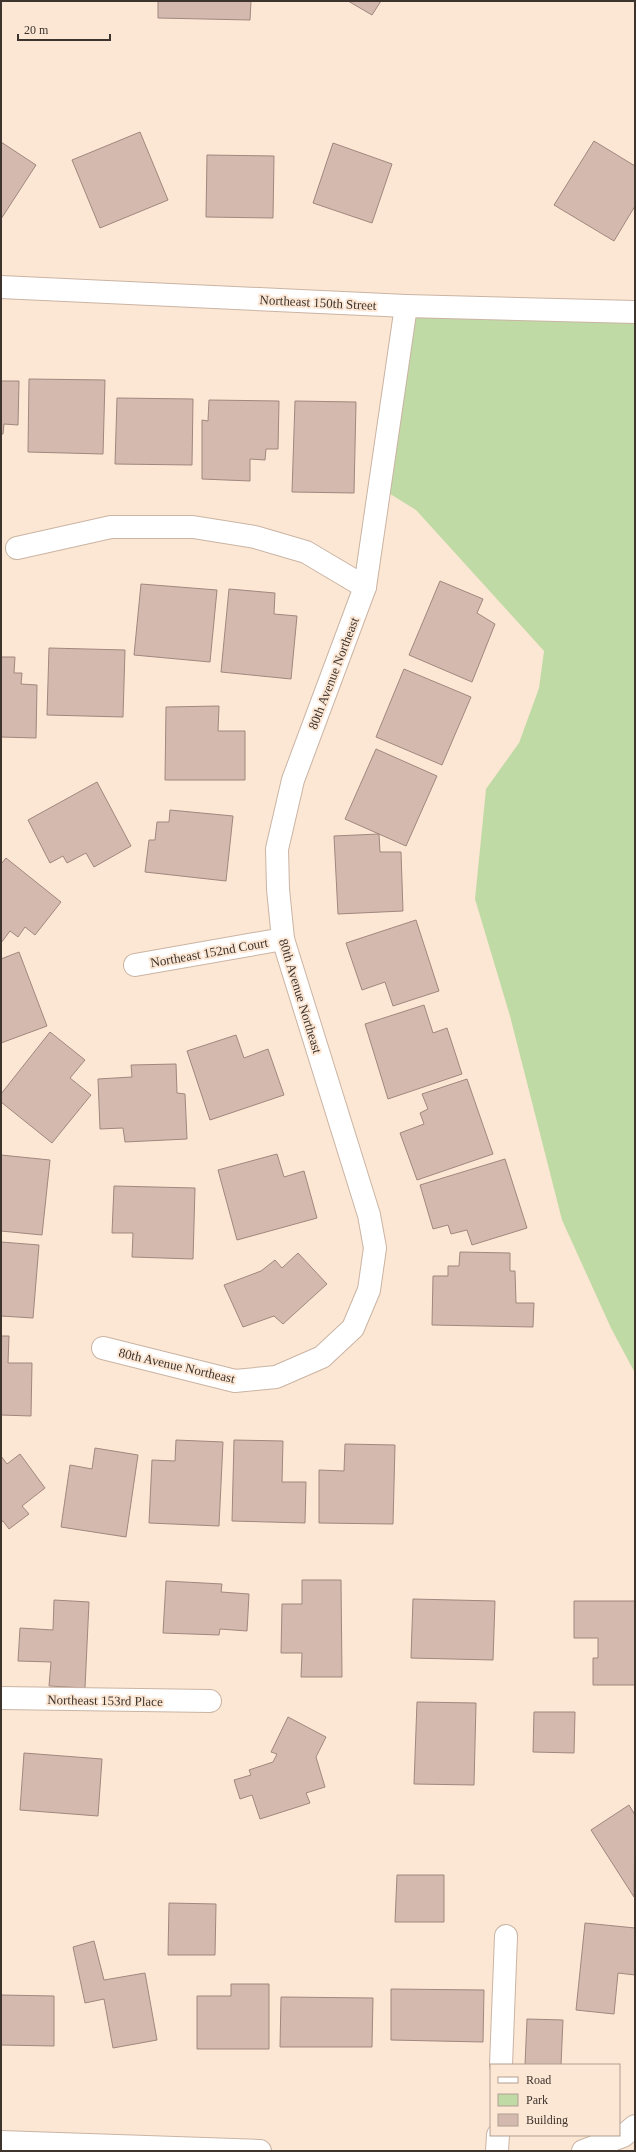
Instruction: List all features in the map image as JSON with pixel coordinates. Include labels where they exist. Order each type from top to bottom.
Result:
[{"type":"street","name":"Northeast 150th Street","points":[[1,287],[406,306],[635,312]]},
{"type":"street","name":"80th Avenue Northeast","points":[[103,1348],[235,1381],[276,1377],[322,1357],[353,1328],[369,1290],[375,1248],[370,1222],[282,939],[276,849],[293,780],[365,587],[406,306]]},
{"type":"street","points":[[17,548],[111,527],[193,527],[255,537],[306,552],[365,587]]},
{"type":"street","name":"Northeast 152nd Court","points":[[135,965],[282,939]]},
{"type":"street","name":"Northeast 153rd Place","points":[[1,1698],[210,1701]]},
{"type":"street","points":[[501,2064],[506,1936]]},
{"type":"street","points":[[583,2151],[623,2136],[635,2126]]},
{"type":"street","points":[[497,2151],[498,2136]]},
{"type":"street","points":[[1,2142],[260,2151]]},
{"type":"green space","points":[[406,306],[635,312],[635,1373],[611,1328],[562,1220],[510,1016],[475,899],[486,789],[519,743],[539,688],[544,651],[416,510],[379,487]]},
{"type":"building","points":[[158,1],[251,1],[250,20],[158,18]]},
{"type":"building","points":[[348,1],[381,1],[372,15]]},
{"type":"building","points":[[140,132],[168,200],[100,228],[72,160]]},
{"type":"building","points":[[594,141],[635,166],[635,206],[614,241],[554,205]]},
{"type":"building","points":[[1,142],[36,165],[1,219]]},
{"type":"building","points":[[333,143],[392,164],[372,223],[313,203]]},
{"type":"building","points":[[207,155],[274,156],[273,218],[206,217]]},
{"type":"building","points":[[29,379],[105,380],[103,454],[28,452]]},
{"type":"building","points":[[1,381],[19,381],[18,425],[4,424],[3,434],[1,434]]},
{"type":"building","points":[[117,398],[193,399],[192,465],[115,464]]},
{"type":"building","points":[[209,400],[279,401],[278,449],[266,449],[265,460],[250,459],[250,481],[202,479],[202,420],[208,421]]},
{"type":"building","points":[[295,401],[356,402],[354,493],[292,492]]},
{"type":"building","points":[[440,581],[483,599],[477,613],[495,624],[472,682],[409,655]]},
{"type":"building","points":[[141,584],[217,590],[210,662],[134,655]]},
{"type":"building","points":[[229,589],[275,593],[274,614],[297,616],[291,679],[221,672]]},
{"type":"building","points":[[49,648],[125,650],[123,717],[47,715]]},
{"type":"building","points":[[1,657],[15,657],[14,673],[22,673],[21,684],[37,685],[36,738],[1,737]]},
{"type":"building","points":[[404,669],[471,697],[442,765],[376,737]]},
{"type":"building","points":[[219,706],[218,731],[245,731],[245,780],[165,780],[166,707]]},
{"type":"building","points":[[376,749],[437,776],[406,846],[345,819]]},
{"type":"building","points":[[97,782],[131,846],[94,867],[86,853],[67,863],[63,856],[50,863],[28,820]]},
{"type":"building","points":[[170,810],[233,816],[226,881],[145,872],[149,840],[155,840],[157,822],[169,822]]},
{"type":"building","points":[[379,834],[380,852],[401,852],[403,911],[338,914],[334,836]]},
{"type":"building","points":[[6,858],[61,902],[35,935],[25,927],[18,937],[10,931],[1,943],[1,864]]},
{"type":"building","points":[[416,920],[439,991],[393,1006],[385,982],[362,990],[346,943]]},
{"type":"building","points":[[19,952],[47,1026],[1,1043],[1,959]]},
{"type":"building","points":[[424,1005],[433,1033],[447,1028],[462,1074],[388,1099],[365,1024]]},
{"type":"building","points":[[50,1032],[85,1060],[70,1078],[91,1095],[52,1143],[1,1102],[1,1094]]},
{"type":"building","points":[[236,1035],[244,1058],[268,1049],[284,1095],[210,1120],[187,1051]]},
{"type":"building","points":[[176,1064],[177,1093],[185,1094],[187,1139],[125,1142],[123,1128],[100,1129],[98,1079],[132,1077],[131,1065]]},
{"type":"building","points":[[467,1079],[493,1154],[417,1180],[400,1133],[424,1124],[420,1113],[428,1109],[422,1094]]},
{"type":"building","points":[[277,1154],[284,1177],[304,1171],[317,1218],[237,1240],[218,1170]]},
{"type":"building","points":[[1,1155],[50,1160],[42,1235],[1,1231]]},
{"type":"building","points":[[505,1159],[527,1228],[472,1245],[467,1230],[451,1234],[448,1225],[433,1229],[420,1185]]},
{"type":"building","points":[[114,1186],[195,1188],[193,1259],[132,1257],[133,1233],[112,1233]]},
{"type":"building","points":[[1,1242],[39,1245],[33,1318],[1,1316]]},
{"type":"building","points":[[460,1252],[510,1253],[510,1271],[515,1271],[516,1303],[534,1303],[533,1327],[432,1325],[433,1276],[448,1276],[448,1266],[459,1266]]},
{"type":"building","points":[[298,1253],[327,1284],[283,1324],[274,1316],[243,1327],[224,1285],[261,1271],[275,1260],[282,1268]]},
{"type":"building","points":[[1,1336],[9,1336],[8,1363],[32,1363],[31,1416],[1,1415]]},
{"type":"building","points":[[176,1440],[223,1442],[219,1526],[149,1523],[152,1460],[175,1461]]},
{"type":"building","points":[[234,1440],[283,1441],[282,1482],[306,1482],[305,1523],[232,1521]]},
{"type":"building","points":[[345,1444],[395,1445],[393,1524],[319,1523],[319,1470],[344,1471]]},
{"type":"building","points":[[95,1448],[138,1455],[126,1537],[61,1527],[70,1465],[92,1469]]},
{"type":"building","points":[[20,1454],[45,1488],[22,1506],[29,1514],[9,1529],[3,1521],[1,1522],[1,1456],[7,1464]]},
{"type":"building","points":[[302,1580],[341,1580],[342,1677],[301,1677],[302,1653],[281,1653],[282,1604],[302,1604]]},
{"type":"building","points":[[166,1581],[222,1584],[221,1592],[249,1594],[247,1631],[220,1629],[219,1635],[163,1633]]},
{"type":"building","points":[[413,1599],[495,1601],[493,1660],[411,1658]]},
{"type":"building","points":[[54,1600],[89,1602],[85,1688],[49,1686],[51,1662],[18,1661],[20,1628],[53,1630]]},
{"type":"building","points":[[574,1601],[635,1601],[635,1685],[593,1685],[593,1658],[598,1658],[598,1638],[574,1638]]},
{"type":"building","points":[[417,1702],[476,1703],[474,1785],[414,1784]]},
{"type":"building","points":[[534,1712],[575,1712],[574,1753],[533,1752]]},
{"type":"building","points":[[288,1717],[326,1737],[316,1757],[325,1787],[306,1793],[310,1803],[260,1819],[252,1795],[240,1799],[234,1780],[251,1775],[249,1770],[273,1762],[277,1754],[271,1752]]},
{"type":"building","points":[[24,1753],[102,1759],[98,1816],[20,1810]]},
{"type":"building","points":[[629,1805],[635,1815],[634,1897],[591,1830]]},
{"type":"building","points":[[397,1875],[444,1875],[444,1922],[395,1922]]},
{"type":"building","points":[[169,1903],[216,1904],[215,1955],[168,1955]]},
{"type":"building","points":[[585,1923],[635,1928],[635,1975],[618,1973],[614,2014],[576,2010]]},
{"type":"building","points":[[94,1941],[104,1980],[145,1973],[157,2040],[113,2048],[104,1999],[85,2003],[73,1947]]},
{"type":"building","points":[[231,1984],[269,1984],[269,2049],[197,2049],[197,1996],[231,1996]]},
{"type":"building","points":[[391,1989],[484,1990],[483,2042],[391,2040]]},
{"type":"building","points":[[1,1995],[54,1996],[54,2046],[1,2045]]},
{"type":"building","points":[[281,1997],[373,1998],[372,2047],[280,2047]]},
{"type":"building","points":[[527,2019],[563,2020],[561,2064],[525,2064]]}]
